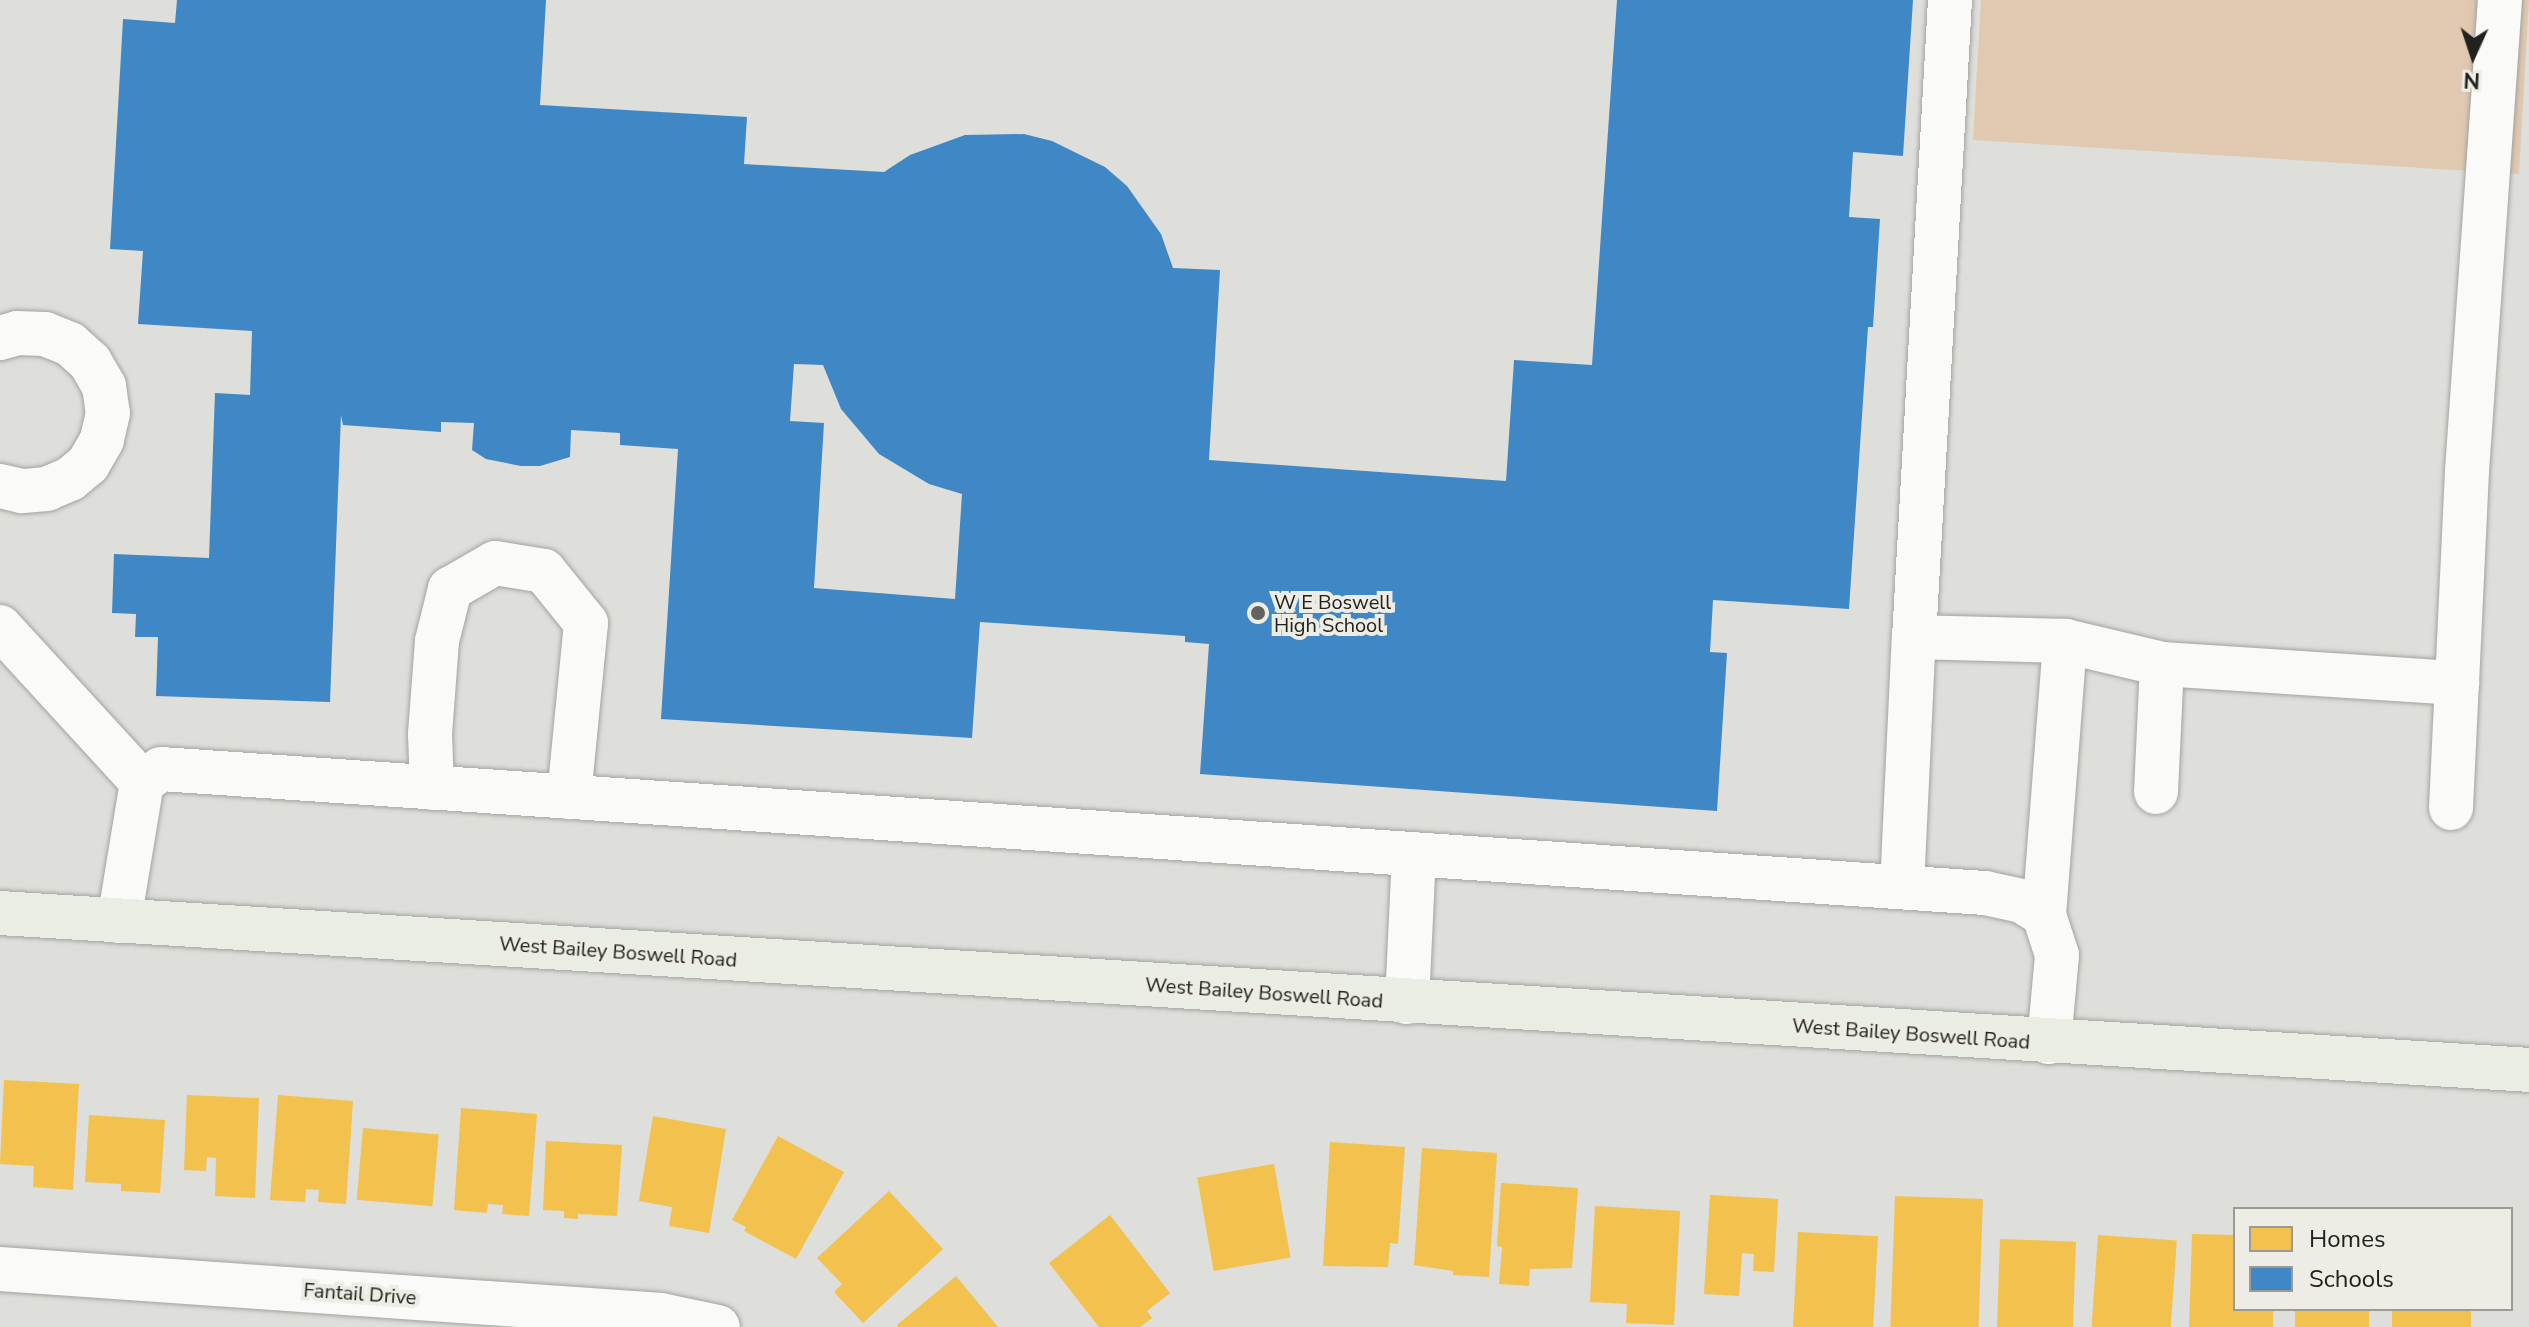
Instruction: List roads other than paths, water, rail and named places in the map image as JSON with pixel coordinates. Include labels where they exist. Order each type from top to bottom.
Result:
[{"type":"main road","name":"West Bailey Boswell Road","points":[[0,913],[2529,1070]]},
{"type":"street","points":[[1902,887],[1950,0]]},
{"type":"street","points":[[2451,808],[2468,457],[2500,0]]},
{"type":"street","points":[[0,338],[17,333],[45,334],[70,344],[90,362],[104,386],[108,413],[102,440],[88,464],[70,479],[47,489],[22,491],[0,486]]},
{"type":"street","points":[[432,788],[430,734],[437,641],[450,589],[495,563],[544,571],[586,623],[569,797]]},
{"type":"street","points":[[0,627],[142,782]]},
{"type":"street","points":[[1914,637],[2065,641],[2162,664],[2457,683]]},
{"type":"street","points":[[2049,1042],[2057,955],[2044,915],[2065,641]]},
{"type":"street","points":[[2156,792],[2162,664]]},
{"type":"street","points":[[119,921],[142,782],[161,769],[1985,893],[2022,901],[2044,915]]},
{"type":"street","points":[[1407,1002],[1414,854]]},
{"type":"street","name":"Fantail Drive","points":[[0,1269],[661,1315],[718,1327]]},
{"type":"place","name":"W E Boswell High School","points":[[1258,613]]}]
